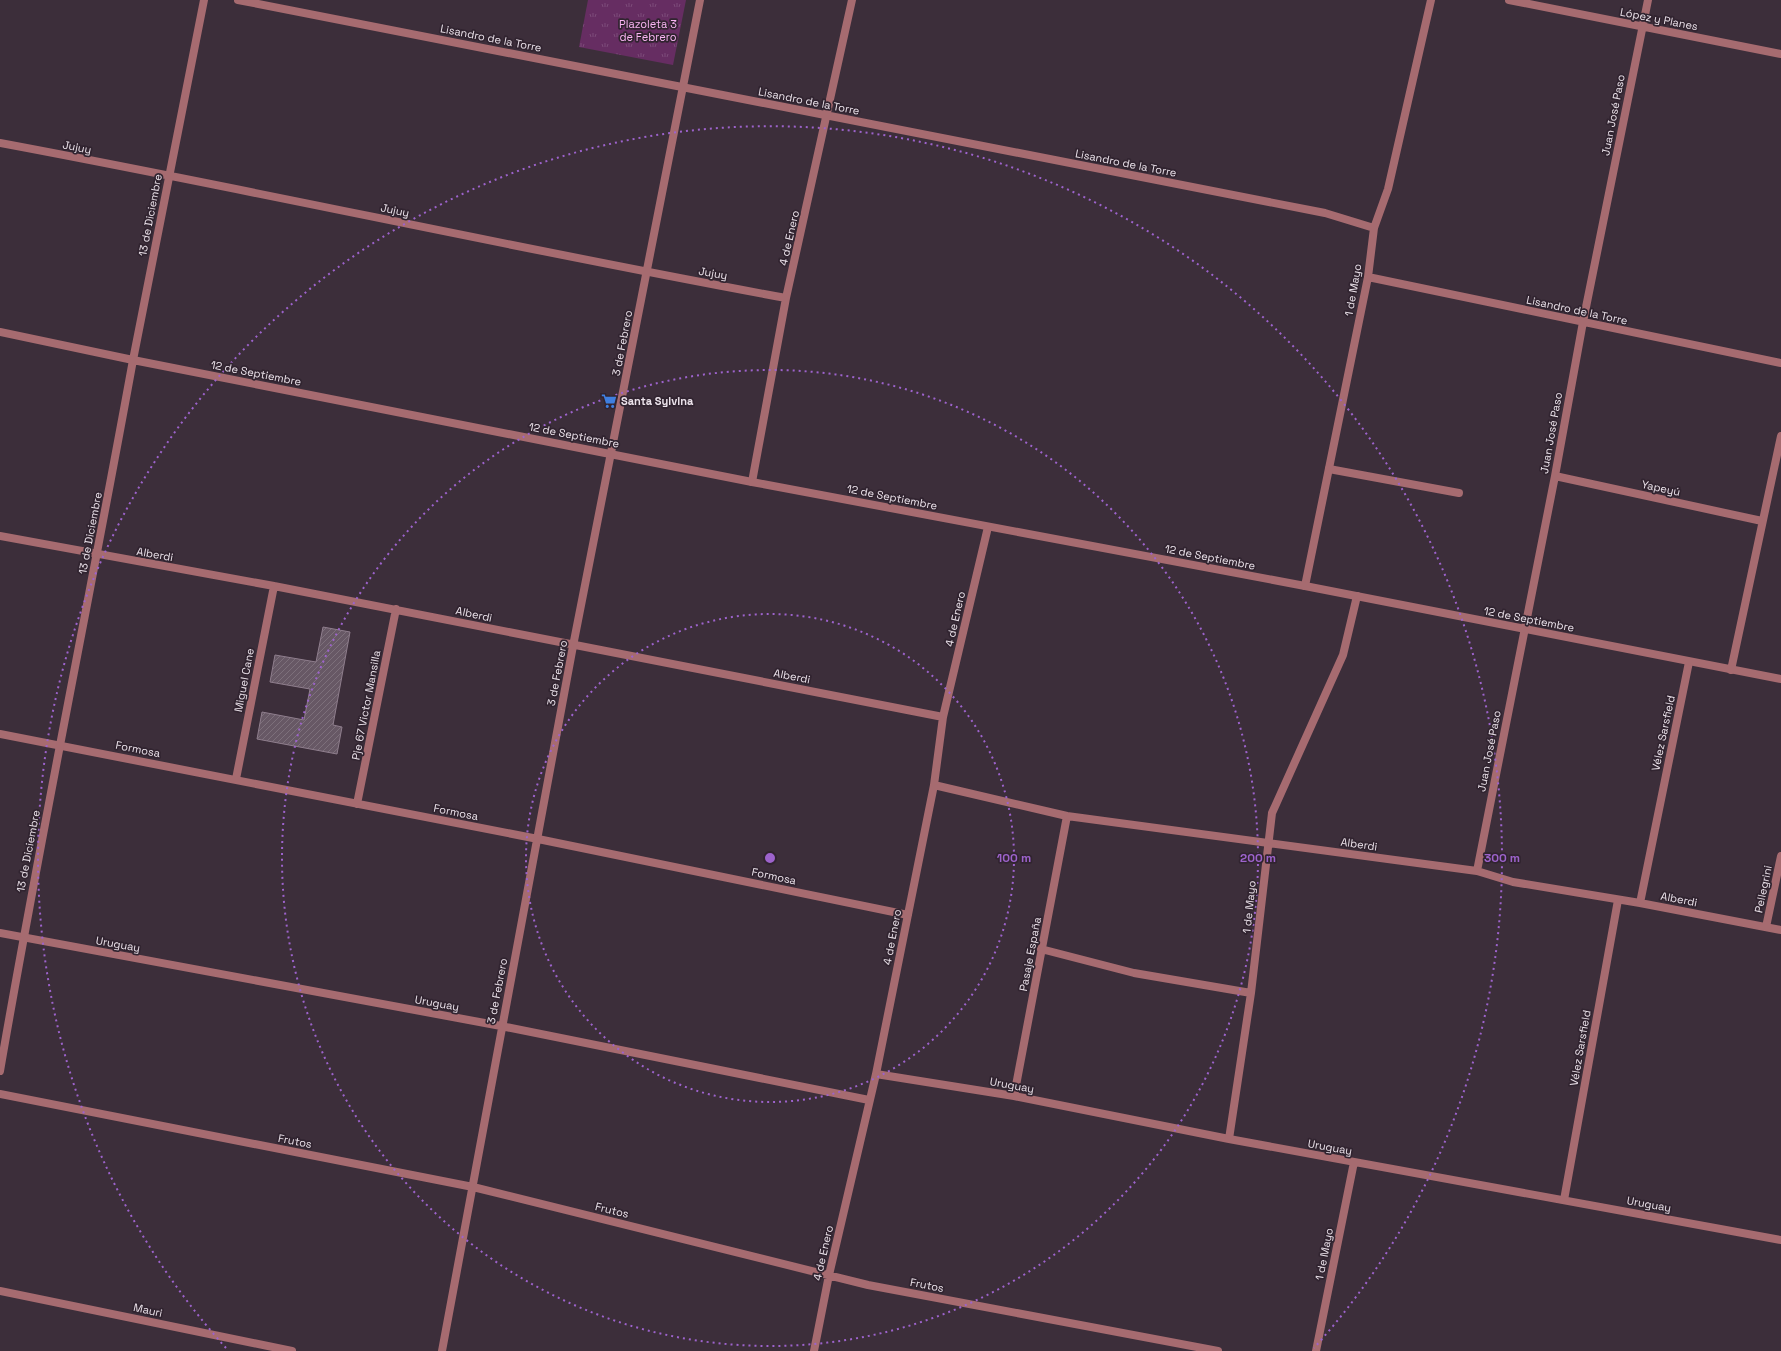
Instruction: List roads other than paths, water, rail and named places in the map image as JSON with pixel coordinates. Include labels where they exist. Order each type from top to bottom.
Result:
[{"type":"street","name":"13 de Diciembre","points":[[0,1071],[23,938],[168,175],[204,0]]},
{"type":"street","name":"Lisandro de la Torre","points":[[238,0],[1325,213],[1374,228]]},
{"type":"street","name":"3 de Febrero","points":[[442,1351],[473,1187],[501,1026],[538,839],[573,646],[612,454],[646,272],[684,87],[700,0]]},
{"type":"street","name":"4 de Enero","points":[[752,482],[786,298],[852,0]]},
{"type":"street","name":"1 de Mayo","points":[[1305,586],[1368,277],[1374,228],[1388,188],[1431,0]]},
{"type":"street","name":"López y Planes","points":[[1509,0],[1781,54]]},
{"type":"street","name":"Juan José Paso","points":[[1477,871],[1555,476],[1583,322],[1648,0]]},
{"type":"street","name":"Jujuy","points":[[0,143],[168,175],[646,272],[786,298]]},
{"type":"street","name":"Lisandro de la Torre","points":[[1368,277],[1781,363]]},
{"type":"street","name":"12 de Septiembre","points":[[0,332],[133,360],[752,482],[1305,586],[1781,679]]},
{"type":"street","points":[[1731,670],[1781,436]]},
{"type":"street","points":[[1329,469],[1459,493]]},
{"type":"street","name":"Yapeyú","points":[[1555,476],[1762,521]]},
{"type":"street","name":"4 de Enero","points":[[814,1351],[829,1275],[876,1074],[934,785],[943,717],[988,527]]},
{"type":"street","name":"Alberdi","points":[[0,536],[396,609],[573,646],[943,717]]},
{"type":"street","name":"Miguel Cane","points":[[236,779],[274,586]]},
{"type":"street","name":"1 de Mayo","points":[[1229,1140],[1251,993],[1272,813],[1343,656],[1357,596]]},
{"type":"street","name":"Pje 67 Victor Mansilla","points":[[357,804],[396,609]]},
{"type":"street","name":"Vélez Sarsfield","points":[[1640,903],[1689,662]]},
{"type":"street","name":"Formosa","points":[[0,734],[538,839],[908,915]]},
{"type":"street","name":"Alberdi","points":[[934,785],[1067,816],[1477,871],[1513,882],[1640,903],[1781,930]]},
{"type":"street","name":"Pasaje España","points":[[1014,1096],[1067,816]]},
{"type":"street","name":"Pellegrini","points":[[1766,927],[1781,856]]},
{"type":"street","name":"Vélez Sarsfield","points":[[1564,1200],[1618,900]]},
{"type":"street","name":"Uruguay","points":[[0,933],[501,1026],[869,1100]]},
{"type":"street","points":[[1042,949],[1134,973],[1251,993]]},
{"type":"street","name":"Uruguay","points":[[876,1074],[1014,1096],[1229,1140],[1781,1240]]},
{"type":"street","name":"Frutos","points":[[0,1094],[473,1187],[868,1285],[1190,1349],[1218,1351]]},
{"type":"street","name":"1 de Mayo","points":[[1316,1351],[1354,1162]]},
{"type":"street","name":"Mauri","points":[[0,1291],[292,1351]]},
{"type":"place","name":"Santa Sylvina","points":[[609,401]]},
{"type":"park label","name":"Plazoleta 3 de Febrero","points":[[648,30]]}]
